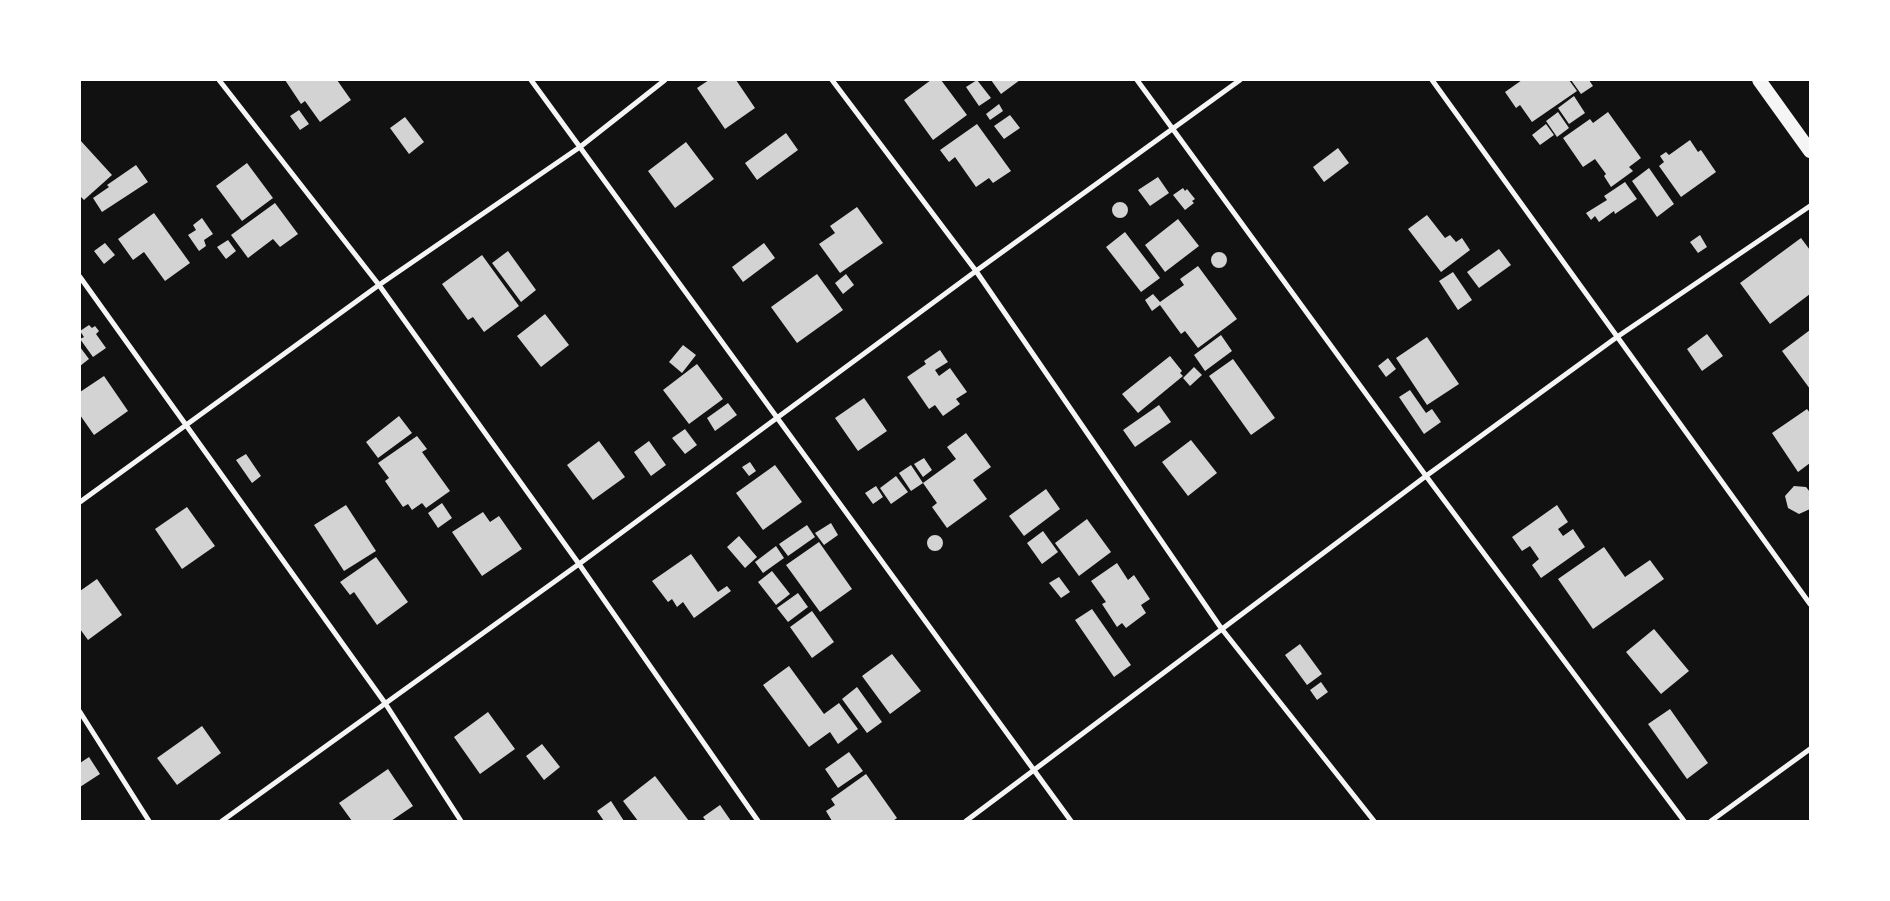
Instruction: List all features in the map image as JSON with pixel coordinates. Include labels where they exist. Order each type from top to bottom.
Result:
[{"type":"highway","points":[[1759,80],[1810,152]]},
{"type":"street","points":[[220,80],[379,285],[579,564],[758,821]]},
{"type":"street","points":[[531,80],[1071,821]]},
{"type":"street","points":[[80,502],[379,285],[580,147],[665,80]]},
{"type":"street","points":[[832,80],[976,271],[1221,628],[1374,821]]},
{"type":"street","points":[[1137,80],[1426,476],[1684,821]]},
{"type":"street","points":[[222,821],[579,564],[976,271],[1240,80]]},
{"type":"street","points":[[1432,80],[1810,604]]},
{"type":"street","points":[[966,821],[1426,476],[1617,337],[1810,206]]},
{"type":"street","points":[[80,277],[385,703],[461,821]]},
{"type":"street","points":[[80,712],[149,821]]},
{"type":"street","points":[[1711,821],[1810,750]]},
{"type":"building","points":[[285,80],[337,80],[351,100],[320,122],[305,101],[301,104]]},
{"type":"building","points":[[709,80],[736,80],[755,108],[725,129],[697,88]]},
{"type":"building","points":[[931,80],[941,80],[967,115],[933,140],[904,100]]},
{"type":"building","points":[[977,80],[991,98],[979,106],[966,87]]},
{"type":"building","points":[[991,80],[1020,80],[1001,94]]},
{"type":"building","points":[[1522,80],[1569,80],[1577,91],[1532,122],[1520,105],[1516,108],[1505,92]]},
{"type":"building","points":[[1571,80],[1589,80],[1593,86],[1581,94]]},
{"type":"building","points":[[1574,96],[1585,113],[1569,124],[1558,108]]},
{"type":"building","points":[[999,104],[1003,111],[990,120],[986,114]]},
{"type":"building","points":[[299,110],[309,124],[300,130],[290,116]]},
{"type":"building","points":[[1558,112],[1569,128],[1557,137],[1546,121]]},
{"type":"building","points":[[1608,112],[1641,158],[1629,167],[1633,171],[1611,187],[1604,176],[1606,174],[1595,159],[1583,167],[1563,138],[1590,119],[1593,123]]},
{"type":"building","points":[[1010,115],[1020,128],[1004,139],[994,126]]},
{"type":"building","points":[[405,117],[424,142],[409,154],[390,128]]},
{"type":"building","points":[[977,124],[1011,171],[993,183],[989,178],[976,187],[955,157],[949,162],[940,150]]},
{"type":"building","points":[[1546,124],[1554,135],[1540,145],[1532,135]]},
{"type":"building","points":[[786,133],[798,150],[757,180],[745,163]]},
{"type":"building","points":[[80,140],[112,175],[84,200],[80,196]]},
{"type":"building","points":[[1690,140],[1698,152],[1701,150],[1716,172],[1681,197],[1659,166],[1664,162],[1660,156],[1666,152],[1669,155]]},
{"type":"building","points":[[686,142],[714,179],[675,208],[648,171]]},
{"type":"building","points":[[1338,148],[1349,163],[1324,182],[1313,167]]},
{"type":"building","points":[[247,163],[273,198],[242,221],[216,186]]},
{"type":"building","points":[[136,165],[148,182],[102,212],[93,198],[109,187],[107,185]]},
{"type":"building","points":[[1649,168],[1674,204],[1657,217],[1632,181]]},
{"type":"building","points":[[1158,177],[1169,193],[1150,206],[1138,190]]},
{"type":"building","points":[[1625,182],[1637,199],[1615,214],[1614,211],[1599,222],[1595,216],[1591,220],[1586,213],[1607,200],[1604,196]]},
{"type":"building","points":[[1183,188],[1185,191],[1187,189],[1195,199],[1192,201],[1194,203],[1185,210],[1173,195]]},
{"type":"building","points":[[1117,202],[1123,202],[1128,207],[1126,216],[1117,218],[1112,213],[1112,207]]},
{"type":"building","points":[[275,203],[298,234],[280,247],[273,239],[248,258],[231,235]]},
{"type":"building","points":[[857,207],[883,243],[840,273],[819,244],[835,233],[830,226]]},
{"type":"building","points":[[154,213],[190,263],[165,281],[144,252],[133,260],[118,239]]},
{"type":"building","points":[[1427,215],[1445,238],[1450,235],[1456,242],[1462,238],[1470,250],[1441,272],[1408,229]]},
{"type":"building","points":[[202,218],[213,234],[204,240],[206,246],[199,251],[188,235],[196,230],[193,225]]},
{"type":"building","points":[[1178,219],[1199,246],[1165,272],[1145,245]]},
{"type":"building","points":[[1125,232],[1160,278],[1141,292],[1106,247]]},
{"type":"building","points":[[1700,235],[1707,247],[1698,253],[1690,242]]},
{"type":"building","points":[[1801,238],[1810,250],[1810,294],[1770,324],[1740,283]]},
{"type":"building","points":[[228,240],[236,251],[226,259],[217,247]]},
{"type":"building","points":[[105,243],[115,255],[104,264],[94,251]]},
{"type":"building","points":[[764,243],[775,258],[743,282],[732,267]]},
{"type":"building","points":[[1499,249],[1511,265],[1479,288],[1467,272]]},
{"type":"building","points":[[508,251],[536,290],[521,302],[492,263]]},
{"type":"building","points":[[1216,252],[1222,252],[1227,257],[1225,266],[1216,268],[1211,263],[1211,257]]},
{"type":"building","points":[[482,255],[519,306],[484,332],[473,317],[468,320],[442,284]]},
{"type":"building","points":[[1198,266],[1237,319],[1198,348],[1185,331],[1181,334],[1160,305],[1152,311],[1145,300],[1153,294],[1160,302],[1184,285],[1180,279]]},
{"type":"building","points":[[1453,272],[1472,300],[1458,310],[1439,281]]},
{"type":"building","points":[[817,274],[843,310],[797,343],[771,307]]},
{"type":"building","points":[[846,274],[854,285],[843,294],[835,283]]},
{"type":"building","points":[[545,314],[569,345],[541,367],[517,336]]},
{"type":"building","points":[[89,325],[92,328],[95,326],[99,331],[96,334],[106,348],[93,357],[80,339],[84,337],[80,331]]},
{"type":"building","points":[[1810,330],[1810,389],[1782,351]]},
{"type":"building","points":[[1707,334],[1723,356],[1702,371],[1687,349]]},
{"type":"building","points":[[1221,335],[1232,351],[1205,371],[1194,355]]},
{"type":"building","points":[[1427,337],[1459,384],[1427,405],[1396,358]]},
{"type":"building","points":[[683,345],[696,355],[682,373],[669,362]]},
{"type":"building","points":[[80,347],[89,359],[80,366]]},
{"type":"building","points":[[940,350],[948,362],[935,370],[939,376],[950,368],[967,392],[956,399],[960,404],[943,416],[935,405],[929,409],[907,377],[926,364],[924,361]]},
{"type":"building","points":[[1170,356],[1182,371],[1180,373],[1183,376],[1138,413],[1122,394]]},
{"type":"building","points":[[1388,358],[1396,369],[1386,377],[1378,366]]},
{"type":"building","points":[[1233,359],[1275,418],[1251,435],[1209,376]]},
{"type":"building","points":[[697,364],[723,399],[689,424],[663,390]]},
{"type":"building","points":[[1194,367],[1202,375],[1190,386],[1183,378]]},
{"type":"building","points":[[104,376],[128,411],[94,435],[80,415],[80,392]]},
{"type":"building","points":[[1410,390],[1426,413],[1432,409],[1441,422],[1424,434],[1399,397]]},
{"type":"building","points":[[864,398],[887,431],[858,451],[835,418]]},
{"type":"building","points":[[728,403],[737,415],[715,431],[707,418]]},
{"type":"building","points":[[1159,405],[1171,422],[1135,447],[1123,430]]},
{"type":"building","points":[[1807,409],[1810,413],[1810,463],[1798,472],[1772,433]]},
{"type":"building","points":[[399,416],[412,433],[378,458],[366,442]]},
{"type":"building","points":[[685,429],[697,445],[685,454],[672,438]]},
{"type":"building","points":[[966,433],[991,467],[973,480],[987,499],[947,528],[932,507],[937,503],[923,483],[956,459],[947,447]]},
{"type":"building","points":[[417,436],[427,449],[422,452],[450,491],[426,508],[422,503],[412,510],[408,504],[403,507],[385,481],[389,478],[378,463]]},
{"type":"building","points":[[1191,440],[1217,473],[1188,496],[1162,462]]},
{"type":"building","points":[[599,441],[625,477],[593,500],[567,465]]},
{"type":"building","points":[[649,441],[666,465],[651,476],[634,452]]},
{"type":"building","points":[[246,454],[261,476],[252,483],[236,460]]},
{"type":"building","points":[[924,458],[932,470],[923,477],[914,464]]},
{"type":"building","points":[[750,462],[756,471],[749,476],[742,467]]},
{"type":"building","points":[[775,465],[802,502],[763,530],[736,493]]},
{"type":"building","points":[[911,465],[923,483],[911,491],[899,473]]},
{"type":"building","points":[[896,476],[908,492],[891,504],[880,488]]},
{"type":"building","points":[[876,486],[883,497],[873,504],[865,493]]},
{"type":"building","points":[[1794,486],[1806,487],[1810,492],[1810,509],[1799,514],[1788,508],[1785,496]]},
{"type":"building","points":[[1046,489],[1060,509],[1024,536],[1009,516]]},
{"type":"building","points":[[442,503],[452,518],[438,528],[428,513]]},
{"type":"building","points":[[346,505],[376,551],[344,571],[314,525]]},
{"type":"building","points":[[1557,505],[1568,522],[1558,529],[1563,536],[1573,529],[1585,547],[1541,578],[1532,565],[1539,559],[1530,546],[1522,551],[1512,537]]},
{"type":"building","points":[[187,507],[215,546],[182,569],[155,529]]},
{"type":"building","points":[[483,512],[490,522],[499,516],[522,549],[482,576],[452,532]]},
{"type":"building","points":[[1087,519],[1111,552],[1079,576],[1055,543]]},
{"type":"building","points":[[831,523],[838,535],[824,545],[815,533]]},
{"type":"building","points":[[807,525],[815,537],[788,556],[779,544]]},
{"type":"building","points":[[1043,531],[1058,552],[1042,564],[1027,543]]},
{"type":"building","points":[[932,535],[938,535],[943,540],[941,549],[932,551],[927,546],[927,540]]},
{"type":"building","points":[[739,536],[757,557],[745,568],[727,547]]},
{"type":"building","points":[[819,542],[852,589],[820,612],[786,565]]},
{"type":"building","points":[[776,546],[784,558],[763,573],[755,562]]},
{"type":"building","points":[[1604,547],[1625,577],[1650,560],[1664,579],[1593,629],[1558,579]]},
{"type":"building","points":[[691,554],[718,592],[727,586],[731,591],[694,618],[683,602],[677,607],[672,599],[668,602],[652,581]]},
{"type":"building","points":[[376,557],[408,602],[377,625],[354,592],[350,595],[340,582]]},
{"type":"building","points":[[1117,563],[1128,580],[1134,575],[1150,599],[1141,605],[1146,613],[1126,628],[1122,623],[1117,627],[1102,604],[1106,602],[1091,581]]},
{"type":"building","points":[[772,571],[790,594],[776,605],[758,582]]},
{"type":"building","points":[[1059,577],[1070,592],[1061,598],[1049,583]]},
{"type":"building","points":[[97,579],[122,615],[88,640],[80,629],[80,591]]},
{"type":"building","points":[[798,593],[808,607],[788,622],[777,608]]},
{"type":"building","points":[[1092,609],[1131,665],[1114,677],[1075,620]]},
{"type":"building","points":[[812,611],[834,642],[812,658],[790,627]]},
{"type":"building","points":[[1654,629],[1689,671],[1661,694],[1626,652]]},
{"type":"building","points":[[1300,644],[1322,674],[1307,685],[1285,655]]},
{"type":"building","points":[[892,654],[921,691],[890,714],[862,676]]},
{"type":"building","points":[[789,666],[824,714],[839,703],[858,729],[838,744],[830,732],[809,747],[763,685]]},
{"type":"building","points":[[1321,682],[1328,692],[1317,700],[1310,690]]},
{"type":"building","points":[[857,687],[882,722],[867,733],[842,699]]},
{"type":"building","points":[[1670,709],[1708,763],[1687,779],[1648,724]]},
{"type":"building","points":[[488,712],[515,749],[480,774],[454,737]]},
{"type":"building","points":[[202,726],[221,753],[177,785],[157,758]]},
{"type":"building","points":[[542,744],[560,767],[544,780],[526,756]]},
{"type":"building","points":[[849,752],[863,771],[838,788],[825,769]]},
{"type":"building","points":[[89,757],[100,774],[80,787],[80,763]]},
{"type":"building","points":[[388,769],[413,806],[391,821],[352,821],[339,803]]},
{"type":"building","points":[[866,774],[897,818],[893,821],[832,821],[826,811],[835,805],[831,799]]},
{"type":"building","points":[[655,776],[689,821],[638,821],[623,801]]},
{"type":"building","points":[[611,801],[624,821],[604,821],[597,811]]},
{"type":"building","points":[[720,805],[731,821],[706,821],[703,817]]}]
